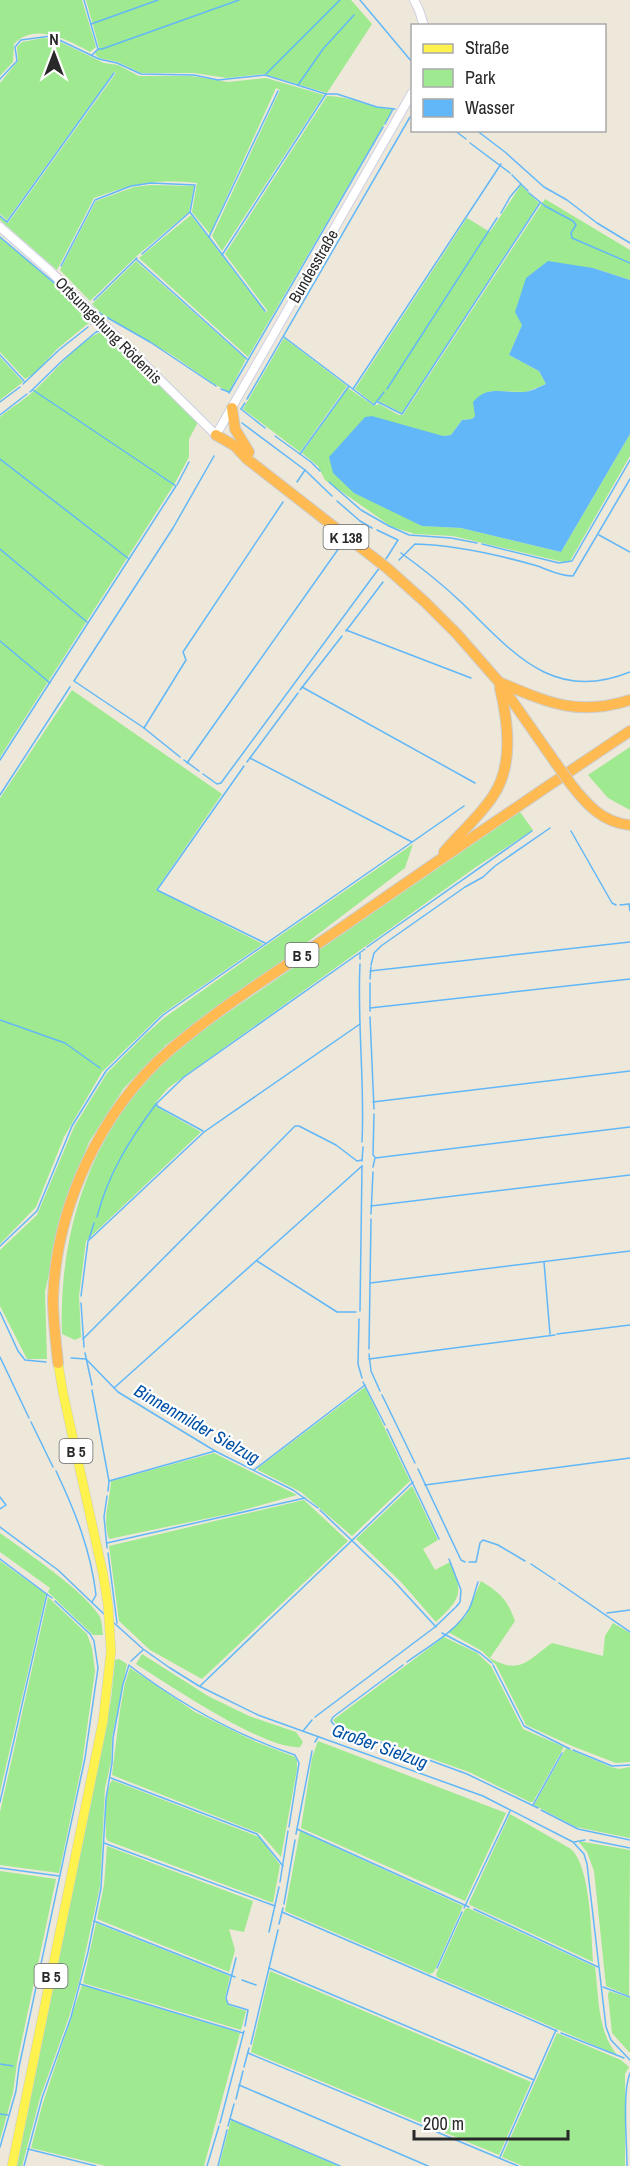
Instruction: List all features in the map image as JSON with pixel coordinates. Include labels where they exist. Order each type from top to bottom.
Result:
[{"type":"highway","points":[[232,408],[232,418],[238,438],[266,473]]},
{"type":"highway","name":"K 138","points":[[216,435],[224,447],[247,459],[266,473],[405,584],[457,634],[499,682]]},
{"type":"highway","points":[[499,682],[569,708],[601,707],[630,700]]},
{"type":"highway","points":[[499,682],[584,800],[599,814],[615,822],[630,825]]},
{"type":"highway","points":[[436,861],[492,798],[502,776],[507,751],[507,727],[499,682]]},
{"type":"highway","name":"B 5","points":[[58,1363],[53,1300],[55,1272],[65,1223],[83,1171],[99,1139],[126,1097],[169,1051],[210,1019],[436,861],[630,731]]},
{"type":"main road","name":"B 5","points":[[12,2166],[108,1690],[111,1637],[108,1605],[58,1363]]},
{"type":"street","points":[[414,0],[423,24]]},
{"type":"street","name":"Bundesstraße","points":[[216,435],[411,95]]},
{"type":"street","name":"Ortsumgehung Rödemis","points":[[0,227],[49,270],[216,435]]},
{"type":"green space","points":[[0,0],[82,0],[96,47],[90,52],[62,38],[32,34],[14,44],[13,62],[0,76]]},
{"type":"green space","points":[[86,0],[351,0],[372,24],[327,93],[264,74],[227,78],[194,73],[141,73],[118,62],[99,58],[95,54],[99,47]]},
{"type":"green space","points":[[43,38],[54,39],[104,63],[118,65],[139,76],[192,76],[228,82],[266,78],[324,95],[222,251],[212,236],[280,90],[276,88],[210,234],[192,212],[197,183],[156,182],[133,186],[94,198],[57,270],[0,220],[0,217],[8,223],[116,73],[114,72],[7,220],[0,214],[0,83],[18,61],[17,47],[22,42]]},
{"type":"green space","points":[[327,96],[393,109],[248,357],[139,258],[191,215],[266,313],[267,310],[225,254]]},
{"type":"green space","points":[[521,185],[539,203],[402,413],[378,401],[374,404],[355,389],[467,218],[490,232]]},
{"type":"green space","points":[[194,186],[189,212],[139,254],[90,301],[60,270],[96,201],[134,187]]},
{"type":"green space","points":[[545,199],[630,250],[630,280],[593,268],[522,325],[509,355],[539,371],[546,384],[526,392],[491,391],[472,419],[462,420],[451,435],[443,436],[422,526],[461,528],[561,552],[630,434],[630,456],[570,561],[563,562],[453,536],[415,534],[392,527],[325,480],[318,466],[302,453],[348,388],[374,406],[379,404],[403,415]]},
{"type":"green space","points":[[0,238],[65,292],[91,319],[57,349],[35,373],[25,379],[0,352]]},
{"type":"green space","points":[[136,261],[246,359],[229,392],[102,314],[92,304]]},
{"type":"green space","points":[[105,330],[198,422],[189,439],[189,457],[175,483],[0,757],[0,417],[33,392],[77,348]]},
{"type":"green space","points":[[284,338],[347,386],[300,452],[243,409]]},
{"type":"green space","points":[[0,357],[23,382],[0,400]]},
{"type":"green space","points":[[72,690],[222,794],[156,890],[263,944],[162,1014],[102,1072],[64,1137],[36,1207],[0,1244],[0,798]]},
{"type":"green space","points":[[630,747],[630,810],[608,798],[588,775]]},
{"type":"green space","points":[[520,812],[533,830],[476,867],[168,1088],[156,1102],[157,1107],[201,1132],[86,1241],[79,1296],[81,1337],[75,1340],[62,1334],[62,1295],[66,1256],[74,1218],[101,1147],[121,1114],[144,1083],[172,1055],[204,1029]]},
{"type":"green space","points":[[413,844],[405,868],[263,976],[166,1045],[124,1088],[89,1142],[63,1209],[45,1292],[47,1359],[27,1359],[0,1306],[0,1250],[37,1215],[74,1127],[107,1073],[164,1018]]},
{"type":"green space","points":[[365,1387],[410,1481],[352,1536],[301,1492],[258,1468]]},
{"type":"green space","points":[[214,1453],[297,1495],[233,1513],[109,1539],[106,1517],[111,1481]]},
{"type":"green space","points":[[412,1486],[438,1540],[423,1549],[435,1570],[450,1562],[457,1582],[458,1595],[455,1601],[436,1622],[401,1582],[356,1539]]},
{"type":"green space","points":[[304,1500],[348,1541],[202,1679],[150,1650],[119,1621],[109,1546]]},
{"type":"green space","points":[[0,1533],[54,1572],[82,1596],[100,1617],[103,1635],[93,1635],[48,1592],[50,1588],[0,1552]]},
{"type":"green space","points":[[0,1561],[46,1594],[0,1792]]},
{"type":"green space","points":[[481,1581],[502,1597],[515,1621],[490,1658],[500,1663],[523,1664],[552,1643],[603,1656],[605,1636],[613,1623],[630,1633],[630,1762],[616,1763],[526,1725],[496,1665],[482,1651],[448,1632],[466,1616]]},
{"type":"green space","points":[[48,1597],[87,1634],[92,1648],[95,1671],[82,1764],[59,1873],[0,1865],[0,1812]]},
{"type":"green space","points":[[444,1637],[477,1653],[491,1666],[523,1729],[564,1747],[533,1802],[469,1772],[337,1725],[333,1720]]},
{"type":"green space","points":[[142,1654],[208,1696],[249,1716],[296,1732],[303,1742],[300,1747],[285,1745],[242,1728],[136,1664]]},
{"type":"green space","points":[[119,1659],[127,1664],[112,1737],[111,1762],[105,1788],[100,1886],[69,2017],[40,2098],[22,2166],[17,2166],[111,1700],[115,1660]]},
{"type":"green space","points":[[130,1668],[195,1712],[256,1742],[295,1757],[297,1769],[281,1857],[261,1834],[112,1775],[120,1710]]},
{"type":"green space","points":[[318,1741],[506,1813],[465,1901],[301,1828],[312,1758]]},
{"type":"green space","points":[[566,1748],[611,1767],[619,1769],[630,1767],[630,1838],[576,1827],[534,1805]]},
{"type":"green space","points":[[112,1780],[259,1837],[280,1865],[273,1903],[108,1841],[106,1838],[106,1808],[107,1793]]},
{"type":"green space","points":[[510,1814],[571,1849],[578,1858],[589,1902],[593,1962],[470,1905]]},
{"type":"green space","points":[[300,1831],[463,1906],[434,1972],[430,1974],[285,1911]]},
{"type":"green space","points":[[578,1841],[630,1850],[629,1996],[606,1986],[594,1871],[587,1852]]},
{"type":"green space","points":[[107,1846],[253,1901],[244,1932],[229,1929],[235,1950],[229,1972],[97,1919],[104,1885]]},
{"type":"green space","points":[[0,1871],[56,1879],[17,2063],[13,2093],[0,2140]]},
{"type":"green space","points":[[468,1908],[595,1967],[602,2024],[610,2045],[617,2055],[437,1977],[436,1974],[465,1909]]},
{"type":"green space","points":[[96,1923],[230,1976],[225,1998],[228,2005],[246,2011],[241,2030],[83,1983]]},
{"type":"green space","points":[[270,1971],[531,2082],[499,2155],[251,2052]]},
{"type":"green space","points":[[82,1985],[240,2033],[204,2166],[106,2166],[31,2148],[42,2106]]},
{"type":"green space","points":[[609,1991],[630,1998],[630,2053],[612,2033]]},
{"type":"green space","points":[[557,2033],[621,2060],[629,2067],[625,2074],[625,2166],[523,2166],[502,2157]]},
{"type":"green space","points":[[231,2120],[338,2166],[219,2166]]},
{"type":"water","points":[[548,261],[593,268],[630,280],[630,434],[561,552],[461,528],[422,526],[354,493],[333,473],[329,457],[365,417],[372,416],[443,436],[451,435],[462,420],[472,419],[475,416],[473,402],[484,393],[526,392],[546,384],[539,371],[509,355],[522,325],[515,312],[526,278]]},
{"type":"waterway","points":[[84,0],[98,49],[92,55]]},
{"type":"waterway","points":[[91,24],[158,0]]},
{"type":"waterway","points":[[98,49],[239,0]]},
{"type":"waterway","points":[[266,74],[340,0]]},
{"type":"waterway","points":[[360,0],[411,61]]},
{"type":"waterway","points":[[298,85],[323,49],[354,15]]},
{"type":"waterway","points":[[0,79],[17,61],[15,47],[21,40],[51,36],[99,59],[117,63],[141,74],[194,75],[218,80],[265,75],[326,94],[337,94],[377,107],[395,109]]},
{"type":"waterway","points":[[0,216],[7,222],[114,73]]},
{"type":"waterway","points":[[209,237],[278,91]]},
{"type":"waterway","points":[[222,255],[326,94]]},
{"type":"waterway","points":[[385,124],[393,109]]},
{"type":"waterway","points":[[247,399],[410,117]]},
{"type":"waterway","points":[[229,393],[383,127]]},
{"type":"waterway","points":[[457,132],[466,139]]},
{"type":"waterway","points":[[479,132],[544,187],[630,243]]},
{"type":"waterway","points":[[470,143],[510,173]]},
{"type":"waterway","points":[[353,389],[501,164]]},
{"type":"waterway","points":[[512,175],[528,191]]},
{"type":"waterway","points":[[61,266],[95,200],[131,186],[151,183],[195,185],[190,212]]},
{"type":"waterway","points":[[501,213],[521,184]]},
{"type":"waterway","points":[[529,193],[545,206],[573,221],[576,225],[571,233],[572,238],[630,263]]},
{"type":"waterway","points":[[378,402],[402,414],[540,203]]},
{"type":"waterway","points":[[142,254],[190,212],[265,311]]},
{"type":"waterway","points":[[387,389],[497,218]]},
{"type":"waterway","points":[[0,237],[65,292],[91,318],[91,324]]},
{"type":"waterway","points":[[94,300],[137,258]]},
{"type":"waterway","points":[[136,259],[247,359]]},
{"type":"waterway","points":[[91,306],[216,386]]},
{"type":"waterway","points":[[23,384],[59,350],[88,327]]},
{"type":"waterway","points":[[30,392],[63,360],[96,332],[103,330]]},
{"type":"waterway","points":[[284,337],[374,405],[384,392]]},
{"type":"waterway","points":[[0,355],[24,381]]},
{"type":"waterway","points":[[300,454],[349,386]]},
{"type":"waterway","points":[[0,402],[20,387]]},
{"type":"waterway","points":[[221,389],[229,392]]},
{"type":"waterway","points":[[0,459],[129,559],[176,486],[33,390]]},
{"type":"waterway","points":[[0,415],[27,394]]},
{"type":"waterway","points":[[241,409],[245,403]]},
{"type":"waterway","points":[[241,409],[265,428]]},
{"type":"waterway","points":[[242,423],[305,470],[332,496]]},
{"type":"waterway","points":[[275,436],[320,471]]},
{"type":"waterway","points":[[180,757],[144,728],[74,681],[173,528],[214,456]]},
{"type":"waterway","points":[[482,544],[559,563],[572,561],[630,460]]},
{"type":"waterway","points":[[177,485],[189,462]]},
{"type":"waterway","points":[[297,482],[305,470]]},
{"type":"waterway","points":[[399,560],[415,544],[430,545],[490,554],[534,565],[558,574],[573,576],[630,479]]},
{"type":"waterway","points":[[329,482],[361,510],[409,535],[451,538],[477,543]]},
{"type":"waterway","points":[[337,501],[372,528]]},
{"type":"waterway","points":[[144,728],[186,660],[183,652],[283,502]]},
{"type":"waterway","points":[[377,530],[398,540],[386,559]]},
{"type":"waterway","points":[[599,535],[630,552]]},
{"type":"waterway","points":[[187,763],[339,548]]},
{"type":"waterway","points":[[0,549],[87,622]]},
{"type":"waterway","points":[[401,553],[447,589],[516,654],[535,667],[556,677],[578,681],[602,680],[630,672]]},
{"type":"waterway","points":[[0,760],[129,559]]},
{"type":"waterway","points":[[203,774],[217,784],[221,783],[380,567]]},
{"type":"waterway","points":[[346,631],[383,582]]},
{"type":"waterway","points":[[346,630],[471,678]]},
{"type":"waterway","points":[[300,690],[342,636]]},
{"type":"waterway","points":[[0,641],[50,683]]},
{"type":"waterway","points":[[0,795],[70,687]]},
{"type":"waterway","points":[[302,687],[475,783]]},
{"type":"waterway","points":[[247,762],[298,693]]},
{"type":"waterway","points":[[250,758],[412,842]]},
{"type":"waterway","points":[[184,760],[199,771]]},
{"type":"waterway","points":[[244,766],[157,890],[265,943]]},
{"type":"waterway","points":[[0,1246],[37,1211],[72,1126],[106,1071],[163,1015],[464,806]]},
{"type":"waterway","points":[[371,965],[374,953],[381,946],[465,887],[483,877],[550,828]]},
{"type":"waterway","points":[[367,947],[532,831]]},
{"type":"waterway","points":[[571,831],[612,903],[616,905]]},
{"type":"waterway","points":[[629,904],[630,911]]},
{"type":"waterway","points":[[620,905],[629,904]]},
{"type":"waterway","points":[[370,971],[630,942]]},
{"type":"waterway","points":[[203,1131],[157,1106],[157,1103],[184,1077],[365,949]]},
{"type":"waterway","points":[[360,954],[360,959]]},
{"type":"waterway","points":[[360,964],[362,1142]]},
{"type":"waterway","points":[[370,979],[371,967]]},
{"type":"waterway","points":[[370,1008],[630,979]]},
{"type":"waterway","points":[[370,983],[370,1011]]},
{"type":"waterway","points":[[370,1017],[374,1109]]},
{"type":"waterway","points":[[0,1020],[65,1043],[100,1068]]},
{"type":"waterway","points":[[81,1296],[88,1241],[204,1132],[360,1024]]},
{"type":"waterway","points":[[373,1102],[630,1071]]},
{"type":"waterway","points":[[97,1217],[107,1186],[121,1158],[137,1130],[156,1104]]},
{"type":"waterway","points":[[374,1114],[373,1155],[375,1157]]},
{"type":"waterway","points":[[83,1339],[295,1126],[336,1145],[357,1161],[362,1160]]},
{"type":"waterway","points":[[373,1167],[375,1158],[630,1127]]},
{"type":"waterway","points":[[362,1161],[363,1147]]},
{"type":"waterway","points":[[360,1311],[362,1166]]},
{"type":"waterway","points":[[114,1388],[362,1166]]},
{"type":"waterway","points":[[371,1214],[373,1172]]},
{"type":"waterway","points":[[371,1206],[630,1175]]},
{"type":"waterway","points":[[369,1349],[371,1219]]},
{"type":"waterway","points":[[89,1239],[94,1223]]},
{"type":"waterway","points":[[370,1283],[630,1251]]},
{"type":"waterway","points":[[257,1261],[337,1312],[356,1312]]},
{"type":"waterway","points":[[544,1262],[550,1334]]},
{"type":"waterway","points":[[81,1303],[84,1347]]},
{"type":"waterway","name":"Binnenmilder Sielzug","points":[[0,1312],[18,1351],[25,1360],[46,1362]]},
{"type":"waterway","points":[[359,1319],[358,1364],[362,1378]]},
{"type":"waterway","points":[[557,1334],[630,1325]]},
{"type":"waterway","points":[[369,1359],[555,1335]]},
{"type":"waterway","points":[[85,1353],[92,1385]]},
{"type":"waterway","points":[[369,1354],[371,1371],[380,1391]]},
{"type":"waterway","points":[[0,1357],[29,1418]]},
{"type":"waterway","name":"Binnenmilder Sielzug","points":[[71,1358],[86,1359],[118,1392],[215,1451],[293,1490],[318,1508]]},
{"type":"waterway","points":[[363,1382],[385,1425]]},
{"type":"waterway","points":[[254,1470],[365,1385]]},
{"type":"waterway","points":[[92,1390],[109,1481],[108,1491]]},
{"type":"waterway","points":[[382,1395],[415,1463]]},
{"type":"waterway","points":[[31,1422],[53,1467]]},
{"type":"waterway","points":[[387,1429],[439,1539]]},
{"type":"waterway","points":[[109,1481],[215,1451]]},
{"type":"waterway","points":[[425,1485],[630,1458]]},
{"type":"waterway","points":[[418,1469],[461,1560],[465,1562]]},
{"type":"waterway","points":[[56,1471],[76,1516],[86,1547],[96,1595],[92,1602]]},
{"type":"waterway","points":[[200,1686],[413,1482]]},
{"type":"waterway","points":[[107,1496],[104,1517],[107,1548]]},
{"type":"waterway","points":[[0,1497],[6,1505],[0,1509]]},
{"type":"waterway","points":[[107,1543],[305,1498]]},
{"type":"waterway","name":"Binnenmilder Sielzug","points":[[320,1510],[392,1579],[436,1627]]},
{"type":"waterway","name":"Großer Sielzug","points":[[0,1527],[58,1570],[105,1615]]},
{"type":"waterway","points":[[469,1562],[476,1562],[480,1543],[483,1540],[498,1545],[525,1561]]},
{"type":"waterway","points":[[108,1553],[117,1623]]},
{"type":"waterway","points":[[0,1559],[52,1598]]},
{"type":"waterway","points":[[315,1717],[435,1627],[456,1607],[460,1602],[461,1590],[449,1559]]},
{"type":"waterway","points":[[531,1564],[555,1580]]},
{"type":"waterway","points":[[407,1662],[457,1625],[470,1606],[478,1582]]},
{"type":"waterway","points":[[559,1583],[630,1632]]},
{"type":"waterway","points":[[0,1802],[47,1594]]},
{"type":"waterway","points":[[0,2147],[16,2091],[19,2067],[85,1758],[98,1668],[94,1641],[90,1634],[55,1601]]},
{"type":"waterway","points":[[607,1613],[630,1610]]},
{"type":"waterway","name":"Großer Sielzug","points":[[113,1622],[143,1649],[170,1668],[199,1686],[258,1715],[483,1796],[573,1842],[584,1854],[587,1864],[606,2027],[611,2040],[630,2060]]},
{"type":"waterway","name":"Binnenmilder Sielzug","points":[[442,1633],[480,1653],[492,1663]]},
{"type":"waterway","points":[[131,1661],[143,1650]]},
{"type":"waterway","points":[[24,2166],[42,2098],[71,2017],[88,1952],[101,1888],[106,1799],[112,1763],[113,1738],[129,1665]]},
{"type":"waterway","points":[[335,1726],[331,1721],[333,1717],[403,1665]]},
{"type":"waterway","name":"Binnenmilder Sielzug","points":[[493,1665],[524,1726],[570,1749]]},
{"type":"waterway","points":[[130,1666],[209,1717],[251,1738],[295,1755],[299,1763],[289,1827]]},
{"type":"waterway","points":[[303,1731],[312,1720]]},
{"type":"waterway","points":[[339,1727],[467,1774],[538,1808]]},
{"type":"waterway","name":"Großer Sielzug","points":[[315,1742],[318,1737]]},
{"type":"waterway","name":"Binnenmilder Sielzug","points":[[573,1750],[612,1766],[630,1765]]},
{"type":"waterway","points":[[296,1834],[312,1751]]},
{"type":"waterway","points":[[533,1805],[562,1753]]},
{"type":"waterway","points":[[111,1778],[257,1834],[283,1866]]},
{"type":"waterway","points":[[541,1810],[578,1829],[630,1840]]},
{"type":"waterway","points":[[464,1908],[510,1811]]},
{"type":"waterway","points":[[297,1829],[469,1907]]},
{"type":"waterway","points":[[280,1882],[288,1831]]},
{"type":"waterway","points":[[284,1904],[295,1840]]},
{"type":"waterway","points":[[574,1842],[585,1840]]},
{"type":"waterway","points":[[590,1840],[630,1848]]},
{"type":"waterway","points":[[104,1843],[275,1906]]},
{"type":"waterway","points":[[0,1868],[59,1876]]},
{"type":"waterway","points":[[269,1932],[279,1887]]},
{"type":"waterway","points":[[279,1924],[283,1908]]},
{"type":"waterway","points":[[474,1909],[598,1967]]},
{"type":"waterway","points":[[282,1912],[557,2031]]},
{"type":"waterway","points":[[437,1968],[462,1912]]},
{"type":"waterway","points":[[94,1921],[235,1977]]},
{"type":"waterway","points":[[251,2044],[278,1930]]},
{"type":"waterway","points":[[236,1958],[226,1998],[228,2004],[248,2010],[245,2026]]},
{"type":"waterway","points":[[269,1968],[534,2080]]},
{"type":"waterway","points":[[242,1980],[256,1985]]},
{"type":"waterway","points":[[80,1984],[243,2033]]},
{"type":"waterway","points":[[603,1987],[630,1997]]},
{"type":"waterway","points":[[500,2157],[556,2030]]},
{"type":"waterway","points":[[220,2123],[244,2031]]},
{"type":"waterway","points":[[561,2033],[624,2058]]},
{"type":"waterway","points":[[244,2067],[249,2048]]},
{"type":"waterway","points":[[248,2053],[518,2166]]},
{"type":"waterway","points":[[0,2064],[13,2066]]},
{"type":"waterway","points":[[236,2099],[243,2071]]},
{"type":"waterway","points":[[627,2166],[626,2092],[630,2073]]},
{"type":"waterway","points":[[239,2085],[428,2166]]},
{"type":"waterway","points":[[228,2126],[234,2104]]},
{"type":"waterway","points":[[0,2114],[8,2115]]},
{"type":"waterway","points":[[230,2119],[340,2166]]},
{"type":"waterway","points":[[207,2166],[219,2126]]},
{"type":"waterway","points":[[218,2166],[227,2130]]},
{"type":"waterway","points":[[28,2149],[96,2166]]}]
